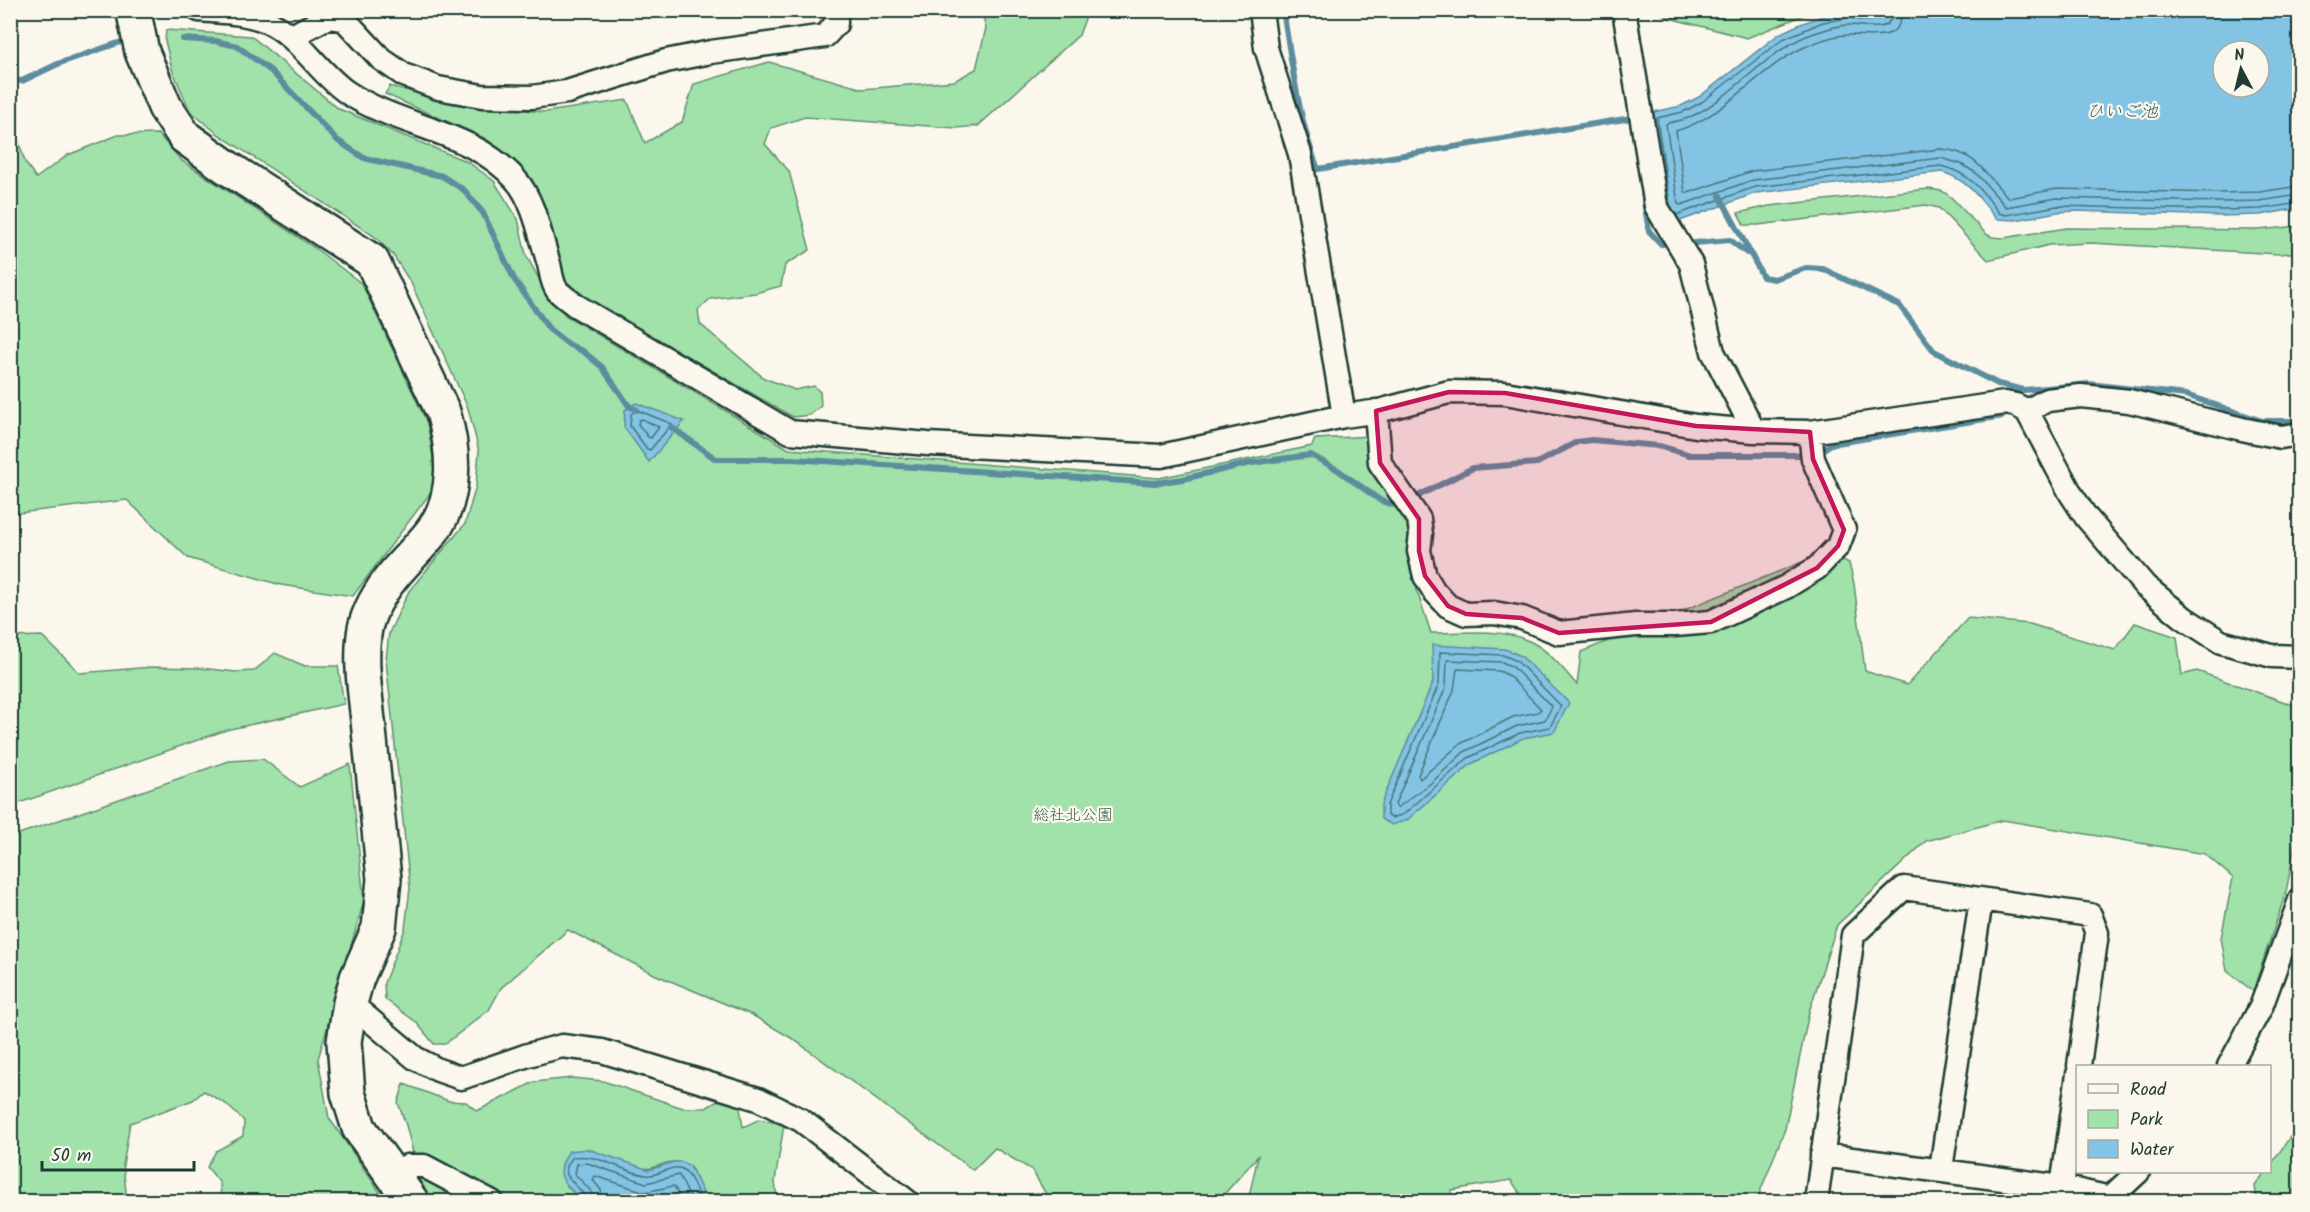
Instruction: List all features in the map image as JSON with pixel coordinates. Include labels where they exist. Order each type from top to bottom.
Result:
[{"type":"street","points":[[199,10],[245,14],[268,21],[290,37],[345,91],[370,106],[461,140],[496,160],[518,182],[534,215],[556,289],[575,305],[790,432],[928,444],[1161,456],[1376,411],[1449,392],[1505,393],[1696,426],[1754,431],[1811,446],[2047,400],[2081,396],[2129,401],[2281,437],[2300,434]]},
{"type":"street","points":[[290,37],[328,17],[344,19],[381,59],[412,78],[438,88],[482,96],[532,98],[567,93],[666,61],[711,52],[825,36],[836,24],[836,10]]},
{"type":"street","points":[[1261,10],[1266,48],[1300,154],[1344,416]]},
{"type":"street","points":[[1624,10],[1656,206],[1691,264],[1713,352],[1754,431]]},
{"type":"street","points":[[138,11],[142,52],[165,107],[185,137],[225,166],[372,261],[443,412],[449,434],[452,470],[446,504],[434,529],[376,598],[364,634],[364,674],[384,888],[379,928],[357,978],[350,1003],[344,1042],[348,1093],[359,1128],[411,1202]]},
{"type":"street","points":[[2016,407],[2086,518],[2145,586],[2184,618],[2221,642],[2272,656],[2300,657]]},
{"type":"street","points":[[1376,411],[1380,463],[1419,519],[1421,534],[1419,551],[1425,576],[1434,591],[1448,606],[1466,614],[1494,613],[1522,618],[1559,633],[1636,625],[1711,622],[1786,588],[1816,568],[1838,546],[1844,530],[1811,446]]},
{"type":"street","points":[[1816,1202],[1853,934],[1904,888],[2090,915],[2097,933],[2079,1065]]},
{"type":"street","points":[[1941,1169],[1981,900]]},
{"type":"street","points":[[2230,1065],[2261,1007],[2300,900]]},
{"type":"street","points":[[350,1003],[415,1058],[438,1070],[461,1078],[528,1054],[562,1046],[602,1051],[758,1099],[801,1120],[908,1202]]},
{"type":"street","points":[[2062,1187],[2076,1088]]},
{"type":"street","points":[[1822,1155],[1941,1169],[2062,1187],[2110,1200],[2137,1173]]},
{"type":"street","points":[[390,1173],[407,1166],[424,1166],[492,1202]]},
{"type":"highlighted area","points":[[1449,392],[1505,393],[1696,426],[1810,432],[1813,459],[1844,530],[1838,546],[1817,568],[1711,622],[1559,633],[1522,618],[1466,614],[1448,606],[1425,576],[1419,551],[1419,519],[1380,463],[1376,411]]},
{"type":"green space","points":[[981,11],[1088,11],[1079,35],[978,126],[956,128],[805,117],[771,128],[765,144],[789,171],[810,250],[785,265],[781,286],[755,293],[710,299],[698,310],[700,324],[764,378],[795,390],[814,386],[820,392],[821,406],[810,415],[793,417],[564,285],[543,207],[520,165],[486,139],[385,94],[390,86],[457,104],[546,112],[627,100],[645,143],[682,122],[694,84],[769,62],[863,89],[954,81],[976,69],[986,28]]},
{"type":"green space","points":[[1657,11],[1814,11],[1747,38],[1669,18]]},
{"type":"green space","name":"総社北公園","points":[[166,30],[251,36],[339,109],[468,162],[494,181],[518,219],[526,255],[544,288],[565,315],[789,449],[1159,478],[1312,446],[1315,439],[1371,436],[1407,510],[1417,591],[1431,633],[1481,632],[1518,637],[1543,649],[1577,685],[1581,652],[1812,558],[1832,554],[1849,563],[1854,584],[1865,671],[1907,685],[1968,618],[2030,624],[2115,650],[2135,623],[2177,637],[2182,675],[2197,671],[2299,707],[2299,825],[2286,892],[2253,991],[2227,971],[2221,938],[2233,878],[2205,854],[2003,820],[1926,841],[1837,925],[1809,1012],[1785,1129],[1756,1202],[1523,1201],[1524,1199],[1511,1180],[1452,1190],[1449,1201],[1248,1201],[1258,1156],[1218,1201],[1050,1201],[1032,1170],[995,1148],[973,1170],[793,1039],[752,1015],[656,975],[568,930],[501,988],[489,1010],[445,1044],[434,1044],[416,1022],[385,999],[384,983],[405,929],[410,888],[386,660],[389,633],[409,591],[465,524],[476,486],[479,451],[468,408],[411,283],[393,255],[374,236],[218,134],[190,111],[172,69],[165,41]]},
{"type":"green space","points":[[10,113],[25,162],[36,178],[68,155],[118,135],[158,134],[182,161],[315,248],[362,284],[428,425],[437,484],[353,596],[281,585],[188,558],[127,500],[11,514]]},
{"type":"green space","points":[[1928,189],[1942,191],[1951,197],[1986,234],[1992,237],[2003,238],[2067,228],[2258,230],[2299,226],[2299,252],[2279,254],[2091,243],[2049,245],[1988,260],[1939,208],[1926,205],[1758,225],[1744,225],[1738,213],[1769,206]]},
{"type":"green space","points":[[42,636],[80,673],[152,667],[254,671],[275,653],[305,666],[338,666],[344,704],[226,730],[11,806],[11,637]]},
{"type":"green space","points":[[263,759],[300,787],[350,764],[364,901],[318,1059],[329,1118],[386,1201],[221,1201],[220,1183],[207,1167],[216,1151],[243,1136],[244,1121],[226,1104],[204,1091],[193,1100],[130,1123],[123,1165],[127,1201],[11,1201],[10,837],[229,761]]},
{"type":"green space","points":[[572,1078],[603,1081],[683,1108],[706,1108],[724,1097],[739,1102],[743,1127],[760,1119],[784,1125],[775,1181],[777,1201],[707,1201],[690,1166],[675,1162],[566,1185],[582,1201],[431,1201],[422,1188],[398,1103],[404,1084],[449,1101],[466,1102],[477,1111],[534,1082]]},
{"type":"green space","points":[[2299,1124],[2299,1201],[2257,1201],[2255,1186],[2264,1173],[2271,1173],[2271,1165]]},
{"type":"water","name":"ひいご池","points":[[1900,10],[2299,11],[2300,208],[2260,215],[2219,216],[2077,211],[2057,212],[2016,220],[1996,219],[1979,197],[1966,185],[1942,172],[1756,193],[1672,224],[1664,208],[1649,113],[1681,106],[1699,97],[1779,34],[1822,16],[1846,13],[1872,14]]},
{"type":"water","points":[[636,403],[684,421],[649,462],[624,427],[625,410]]},
{"type":"water","points":[[1432,645],[1505,649],[1521,656],[1569,703],[1554,732],[1523,738],[1471,764],[1407,820],[1392,825],[1381,819],[1381,804],[1433,682]]},
{"type":"water","points":[[588,1149],[649,1170],[674,1162],[682,1162],[690,1166],[707,1201],[582,1201],[566,1184],[561,1167],[569,1151]]},
{"type":"waterway","points":[[1283,10],[1305,131],[1318,169],[1631,118]]},
{"type":"waterway","points":[[1605,10],[1615,16],[1616,23]]},
{"type":"waterway","points":[[183,39],[215,41],[237,46],[271,71],[337,140],[364,158],[442,176],[464,190],[483,213],[514,279],[549,329],[602,367],[629,406],[637,410]]},
{"type":"waterway","points":[[10,80],[22,81],[60,63],[124,41]]},
{"type":"waterway","points":[[1720,196],[1763,277],[1774,279],[1806,268],[1823,269],[1899,305],[1934,351],[1998,384],[2024,390],[2089,384],[2186,395],[2262,421],[2300,421]]},
{"type":"waterway","points":[[1644,201],[1649,231],[1663,244]]},
{"type":"waterway","points":[[1695,243],[1730,240],[1747,253]]},
{"type":"waterway","points":[[2013,399],[2019,389]]},
{"type":"waterway","points":[[1818,453],[1831,444],[2003,416],[2008,408]]},
{"type":"waterway","points":[[671,427],[716,459],[793,459],[1155,483],[1251,463],[1311,455],[1338,470],[1381,501],[1395,505],[1473,468],[1537,463],[1577,442],[1592,440],[1659,446],[1690,455],[1808,455]]}]
